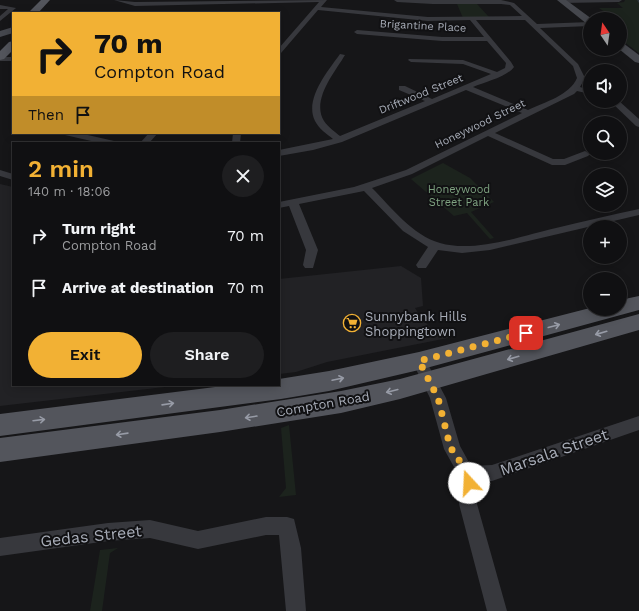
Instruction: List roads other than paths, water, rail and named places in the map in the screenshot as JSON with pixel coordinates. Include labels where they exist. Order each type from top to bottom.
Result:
[{"type":"main road","points":[[34,12],[46,0]]},
{"type":"main road","points":[[45,12],[57,0]]},
{"type":"main road","points":[[561,0],[583,17]]},
{"type":"main road","points":[[0,45],[9,36]]},
{"type":"main road","points":[[0,58],[9,36]]},
{"type":"main road","points":[[627,51],[639,60]]},
{"type":"main road","points":[[627,306],[639,303]]},
{"type":"main road","name":"Compton Road","points":[[0,450],[282,412],[366,397],[424,371],[594,316]]},
{"type":"main road","name":"Compton Road","points":[[0,425],[424,371],[639,322]]},
{"type":"street","points":[[117,0],[146,6],[324,0]]},
{"type":"street","points":[[280,51],[324,0]]},
{"type":"street","points":[[397,0],[434,2],[508,2],[527,18],[579,69],[581,78],[576,88],[583,90]]},
{"type":"street","points":[[561,0],[619,0]]},
{"type":"street","points":[[0,19],[13,8],[3,3]]},
{"type":"street","points":[[317,8],[407,18],[527,18]]},
{"type":"street","points":[[411,60],[463,62],[499,75],[508,70],[510,67],[472,19]]},
{"type":"street","points":[[534,26],[583,23]]},
{"type":"street","name":"Brigantine Place","points":[[357,32],[428,38],[488,39]]},
{"type":"street","points":[[280,37],[290,38]]},
{"type":"street","points":[[339,140],[320,121],[317,113],[321,92],[342,55]]},
{"type":"street","points":[[0,58],[12,59]]},
{"type":"street","name":"Driftwood Street","points":[[280,153],[314,147],[339,140],[499,75]]},
{"type":"street","points":[[402,88],[433,102]]},
{"type":"street","points":[[468,88],[529,113]]},
{"type":"street","name":"Honeywood Street","points":[[280,205],[366,187],[409,172],[529,113],[576,88]]},
{"type":"street","points":[[622,108],[639,124]]},
{"type":"street","points":[[488,133],[552,162],[565,162],[583,155]]},
{"type":"street","points":[[72,134],[107,142]]},
{"type":"street","points":[[145,142],[153,134]]},
{"type":"street","points":[[0,173],[12,177]]},
{"type":"street","points":[[366,187],[411,231],[435,246],[467,250],[639,212]]},
{"type":"street","points":[[292,203],[312,250],[309,265]]},
{"type":"street","points":[[422,265],[435,246]]},
{"type":"street","points":[[424,371],[439,401],[452,449],[468,474],[468,504],[497,611]]},
{"type":"street","name":"Marsala Street","points":[[468,474],[492,473],[639,423]]},
{"type":"street","name":"Gedas Street","points":[[0,547],[108,532],[150,529],[198,540],[266,526],[286,526],[291,548],[296,611]]},
{"type":"place","name":"Sunnybank Hills Shoppingtown","points":[[352,323]]},
{"type":"park label","name":"Honeywood Street Park","points":[[459,195]]}]
